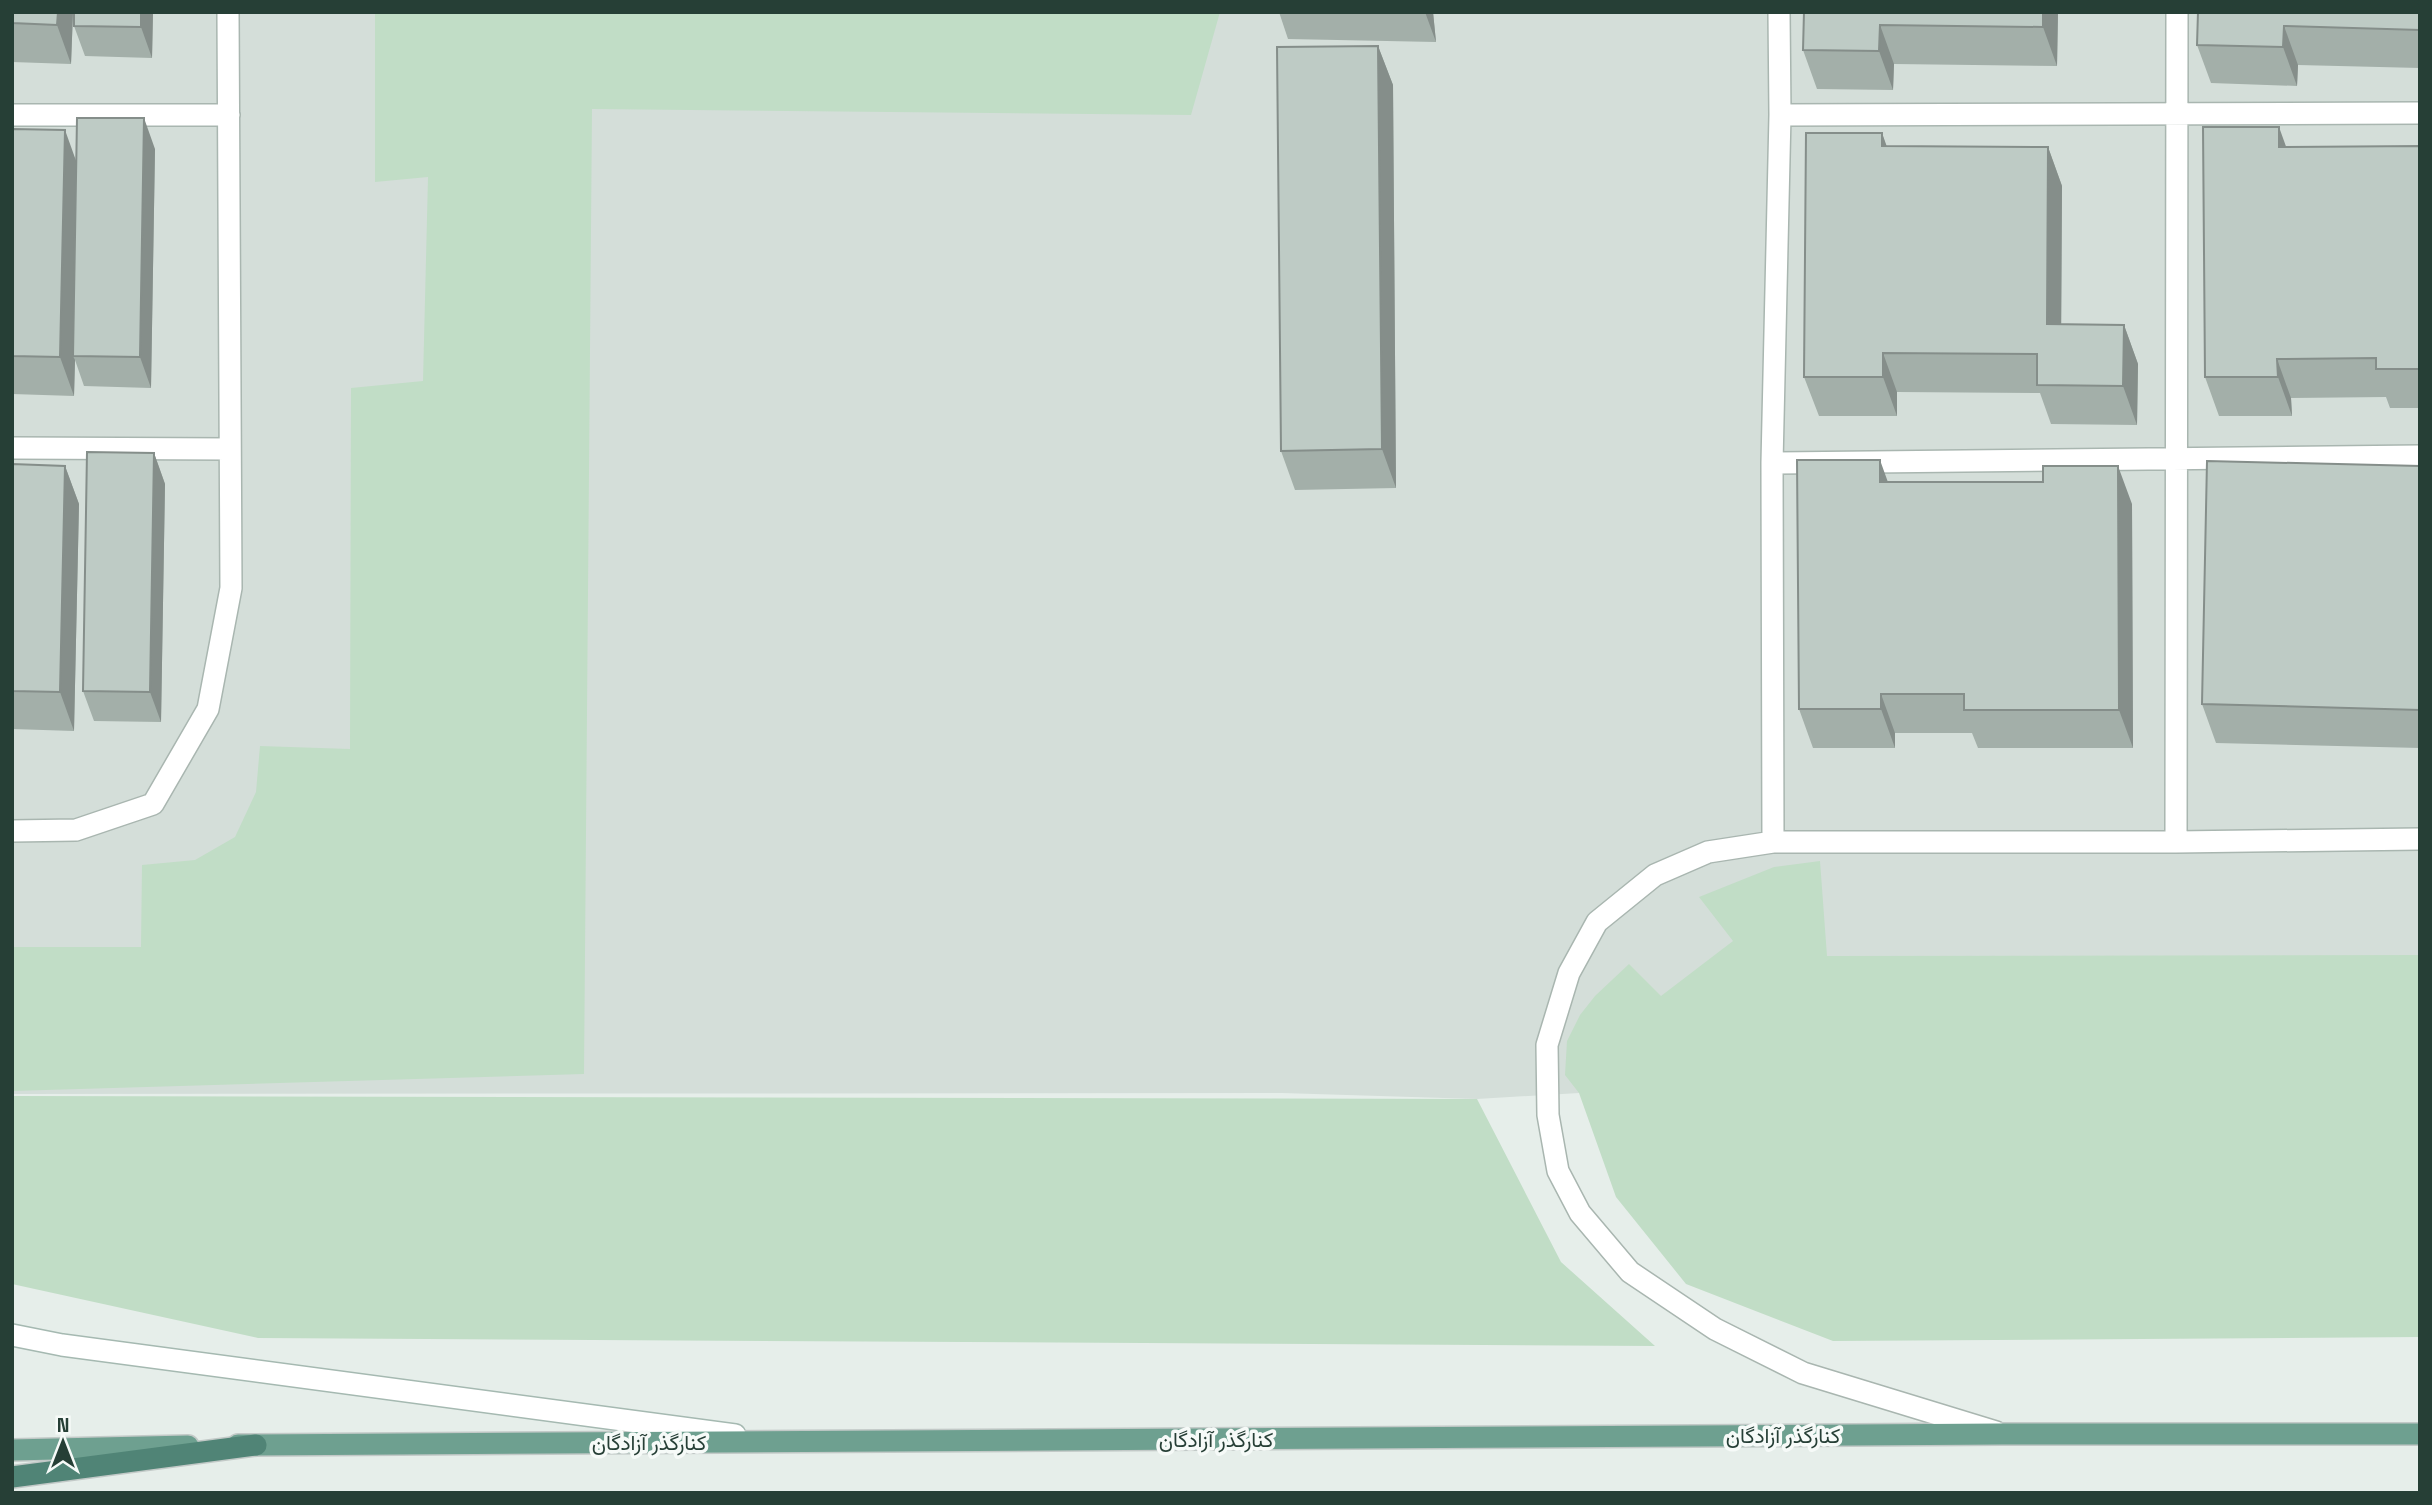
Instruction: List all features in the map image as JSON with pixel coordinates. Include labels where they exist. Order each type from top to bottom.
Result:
[{"type":"highway","points":[[12,1477],[256,1445]]},
{"type":"main road","points":[[12,831],[76,830],[153,804],[208,709],[231,588],[228,12]]},
{"type":"main road","points":[[1773,842],[1772,463],[1780,115],[1779,12]]},
{"type":"main road","points":[[2176,842],[2178,12]]},
{"type":"main road","points":[[1780,115],[2420,113]]},
{"type":"main road","points":[[12,115],[229,115]]},
{"type":"main road","points":[[12,448],[230,449]]},
{"type":"main road","points":[[1772,463],[2420,456]]},
{"type":"main road","points":[[2001,1434],[1803,1373],[1716,1329],[1630,1272],[1580,1213],[1558,1171],[1548,1115],[1548,1045],[1569,973],[1597,922],[1656,875],[1708,852],[1773,842],[2420,839]]},
{"type":"main road","points":[[12,1335],[76,1347],[778,1441]]},
{"type":"main road","name":"کنارگذر آزادگان","points":[[12,1450],[256,1445],[778,1441],[2420,1434]]},
{"type":"shaded area","points":[[12,12],[2420,12],[2420,1094],[1579,1093],[1477,1099],[1282,1093],[12,1094]]},
{"type":"green space","points":[[375,12],[1220,12],[1191,115],[592,109],[584,1074],[12,1091],[12,947],[141,947],[142,865],[195,860],[235,837],[256,792],[260,746],[350,749],[351,388],[423,381],[428,177],[375,182]]},
{"type":"green space","points":[[1820,861],[1827,956],[2420,955],[2420,1337],[1833,1341],[1686,1284],[1616,1197],[1579,1093],[1565,1075],[1567,1041],[1580,1015],[1595,996],[1629,964],[1661,996],[1733,941],[1699,897],[1774,867]]},
{"type":"green space","points":[[12,1096],[1477,1099],[1561,1262],[1655,1346],[258,1338],[12,1284]]},
{"type":"building","points":[[12,12],[58,12],[57,25],[12,23]]},
{"type":"building","points":[[74,12],[141,12],[141,27],[74,26]]},
{"type":"building","points":[[1804,12],[2043,12],[2043,27],[1880,25],[1879,51],[1803,50]]},
{"type":"building","points":[[2198,12],[2420,12],[2420,30],[2284,26],[2283,47],[2197,45]]},
{"type":"building","points":[[1378,46],[1382,449],[1281,451],[1277,47]]},
{"type":"building","points":[[77,118],[144,118],[140,357],[73,356]]},
{"type":"building","points":[[2203,127],[2279,127],[2279,147],[2420,146],[2420,369],[2376,369],[2376,358],[2277,359],[2278,377],[2205,377]]},
{"type":"building","points":[[12,129],[65,130],[60,357],[12,356]]},
{"type":"building","points":[[1806,133],[1882,133],[1882,146],[2048,147],[2047,324],[2124,325],[2123,386],[2037,385],[2037,354],[1883,353],[1883,377],[1804,377]]},
{"type":"building","points":[[87,452],[154,453],[150,692],[83,691]]},
{"type":"building","points":[[1797,460],[1880,460],[1880,482],[2043,482],[2043,466],[2118,466],[2119,710],[1964,710],[1964,694],[1881,694],[1881,709],[1799,709]]},
{"type":"building","points":[[2207,461],[2420,466],[2420,710],[2202,704]]},
{"type":"building","points":[[12,464],[65,466],[60,692],[12,691]]}]
